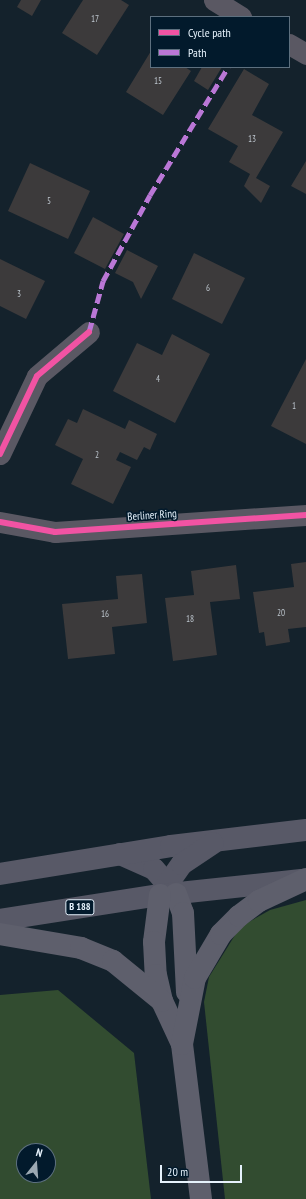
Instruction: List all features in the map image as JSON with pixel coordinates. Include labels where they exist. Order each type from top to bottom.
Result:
[{"type":"highway","points":[[187,1003],[195,978],[221,934],[259,901],[306,879]]},
{"type":"highway","points":[[168,890],[154,942],[162,1001],[182,1044]]},
{"type":"highway","points":[[168,890],[183,913],[187,1003],[182,1044],[200,1199]]},
{"type":"highway","points":[[0,934],[74,946],[113,961],[162,1001]]},
{"type":"main road","points":[[0,874],[221,839],[306,830]]},
{"type":"main road","points":[[119,854],[154,869],[168,890],[200,849],[221,839]]},
{"type":"main road","name":"B 188","points":[[0,920],[168,890],[306,879]]},
{"type":"street","points":[[214,0],[239,16]]},
{"type":"street","points":[[290,45],[306,54]]},
{"type":"street","points":[[0,454],[37,376],[90,332]]},
{"type":"street","name":"Berliner Ring","points":[[0,522],[55,532],[306,515]]},
{"type":"green space","points":[[306,900],[306,1199],[225,1199],[204,1002],[209,977],[240,927],[270,910]]},
{"type":"green space","points":[[58,990],[134,1053],[151,1199],[0,1199],[0,995]]},
{"type":"building","points":[[21,0],[41,0],[32,16],[17,7]]},
{"type":"building","points":[[83,0],[121,0],[129,5],[97,55],[62,33]]},
{"type":"building","points":[[150,53],[150,68],[186,68],[191,71],[163,115],[126,92]]},
{"type":"building","points":[[201,68],[221,68],[208,90],[194,81]]},
{"type":"building","points":[[244,69],[269,84],[252,115],[283,132],[256,178],[270,186],[261,203],[244,186],[250,174],[229,162],[238,146],[208,129]]},
{"type":"building","points":[[306,161],[306,194],[291,186]]},
{"type":"building","points":[[30,163],[90,191],[68,239],[8,211]]},
{"type":"building","points":[[93,217],[124,234],[105,269],[74,253]]},
{"type":"building","points":[[127,250],[158,266],[141,299],[133,282],[115,273]]},
{"type":"building","points":[[194,253],[245,278],[222,324],[172,299]]},
{"type":"building","points":[[0,259],[45,281],[26,319],[0,306]]},
{"type":"building","points":[[172,334],[210,354],[175,423],[113,391],[137,343],[162,355]]},
{"type":"building","points":[[306,359],[306,444],[271,426]]},
{"type":"building","points":[[83,409],[125,429],[129,420],[157,434],[150,450],[144,447],[137,460],[120,452],[116,460],[131,467],[113,504],[71,484],[83,459],[55,445],[68,419],[77,423]]},
{"type":"building","points":[[306,562],[306,627],[288,629],[290,642],[266,646],[264,632],[259,633],[253,592],[294,587],[291,564]]},
{"type":"building","points":[[236,565],[240,599],[210,602],[217,655],[173,661],[165,598],[194,595],[191,571]]},
{"type":"building","points":[[142,574],[147,623],[112,627],[115,654],[68,659],[62,604],[118,599],[116,576]]},
{"type":"marked path","points":[[89,332],[103,281],[150,195],[227,68]]},
{"type":"cycle path","points":[[0,454],[37,376],[89,332]]},
{"type":"cycle path","points":[[0,522],[55,532],[306,515]]}]
